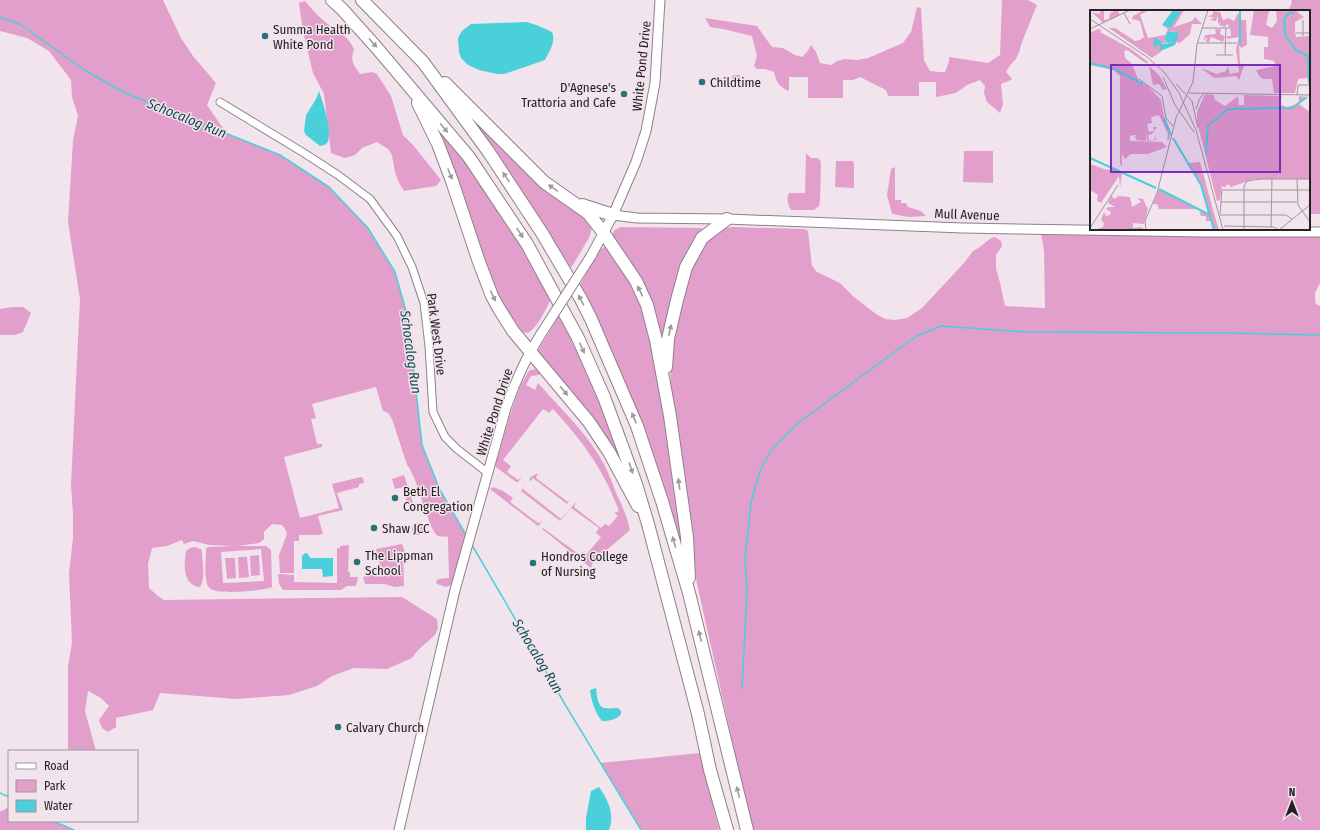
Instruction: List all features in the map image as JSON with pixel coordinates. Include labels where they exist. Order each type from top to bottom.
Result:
[{"type":"highway","points":[[332,0],[376,46],[469,157],[492,189],[527,244],[565,313],[593,372],[629,462],[648,524],[698,714],[710,770],[727,830]]},
{"type":"highway","points":[[362,0],[544,182],[588,213],[603,232],[636,281],[647,305],[656,340],[664,382],[686,537],[689,593]]},
{"type":"highway","points":[[423,62],[505,175],[542,233],[581,299],[637,426],[662,501],[689,593],[747,830]]},
{"type":"highway","points":[[410,87],[438,144],[492,296],[506,320],[589,422],[602,441],[648,524]]},
{"type":"highway","points":[[572,201],[588,208],[613,215]]},
{"type":"highway","points":[[664,382],[668,339],[686,266],[702,238],[727,219]]},
{"type":"street","name":"White Pond Drive","points":[[399,830],[455,590],[510,398],[530,351],[590,256],[613,215],[636,162],[651,108],[657,57],[660,0]]},
{"type":"street","name":"Park West Drive","points":[[220,102],[304,153],[365,195],[397,236],[412,266],[424,303],[429,346],[433,412],[445,437],[457,449],[488,473]]},
{"type":"street","name":"Mull Avenue","points":[[613,215],[637,218],[727,219],[963,228],[1205,232],[1320,232]]},
{"type":"green space","points":[[0,0],[163,0],[181,38],[193,56],[216,83],[207,105],[227,134],[280,155],[329,187],[368,228],[395,272],[408,318],[422,445],[440,490],[466,534],[453,584],[446,587],[437,584],[436,581],[439,579],[449,578],[448,537],[438,536],[434,532],[416,481],[407,465],[392,419],[388,413],[383,411],[376,387],[312,404],[316,418],[311,419],[317,444],[322,444],[322,447],[284,457],[300,518],[339,508],[332,484],[361,477],[363,478],[364,483],[359,484],[359,487],[337,493],[343,510],[318,516],[323,534],[299,535],[299,541],[294,541],[294,573],[280,573],[279,555],[287,534],[282,525],[272,524],[264,532],[264,539],[259,543],[237,546],[266,546],[271,550],[272,587],[243,592],[212,590],[208,586],[206,580],[206,549],[208,547],[235,546],[209,545],[193,541],[184,544],[182,540],[167,546],[152,548],[148,564],[149,588],[164,600],[402,597],[437,619],[438,628],[435,635],[418,650],[412,658],[387,669],[354,668],[332,676],[317,686],[289,695],[237,699],[160,693],[153,710],[116,718],[116,727],[108,732],[102,728],[99,720],[109,706],[101,698],[88,691],[85,711],[96,750],[68,750],[68,666],[72,643],[69,573],[73,538],[71,484],[80,299],[68,222],[73,140],[78,116],[72,97],[71,80],[49,51],[27,38],[0,31]],"holes":[[[261,549],[264,581],[223,583],[221,552]]]},
{"type":"green space","points":[[1002,0],[1028,0],[1037,5],[1016,59],[1006,72],[1012,79],[1001,84],[1003,104],[1000,113],[987,102],[984,93],[985,86],[980,80],[967,85],[956,93],[936,97],[936,82],[919,82],[919,96],[888,96],[886,90],[860,77],[853,80],[843,80],[843,98],[808,98],[808,77],[789,77],[789,91],[783,88],[778,84],[774,72],[765,69],[757,69],[754,66],[757,56],[752,36],[710,27],[705,18],[757,26],[772,47],[783,48],[802,57],[811,45],[816,52],[820,63],[831,65],[837,61],[845,59],[857,60],[868,58],[903,43],[911,32],[917,7],[921,8],[924,60],[930,71],[945,72],[949,62],[949,57],[988,63],[1000,55]]},
{"type":"green space","points":[[1291,0],[1320,0],[1320,214],[1310,214],[1310,10],[1288,10],[1292,2]]},
{"type":"green space","points":[[305,1],[322,20],[341,33],[348,40],[354,49],[352,57],[353,62],[360,74],[372,72],[377,74],[391,96],[403,135],[441,180],[436,186],[404,191],[395,172],[392,155],[388,149],[377,142],[362,148],[355,155],[349,157],[344,158],[331,153],[324,94],[313,73],[303,31],[299,3]]},
{"type":"green space","points":[[733,75],[740,75],[740,84],[732,83]]},
{"type":"green space","points":[[459,103],[580,209],[593,225],[589,238],[571,268],[531,205]]},
{"type":"green space","points":[[428,113],[468,166],[497,208],[524,250],[551,299],[539,322],[528,333],[523,332],[509,315],[489,279]]},
{"type":"green space","points":[[964,151],[993,151],[993,183],[963,182]]},
{"type":"green space","points":[[806,153],[811,158],[817,158],[820,160],[819,206],[814,210],[791,210],[788,202],[789,193],[805,193]]},
{"type":"green space","points":[[836,161],[853,161],[854,188],[835,187]]},
{"type":"green space","points":[[895,167],[895,200],[901,200],[901,203],[906,203],[908,207],[921,211],[926,216],[909,217],[892,214],[887,195],[891,169]]},
{"type":"green space","points":[[621,227],[702,228],[661,341],[652,301],[634,268],[616,244],[613,234],[614,230]]},
{"type":"green space","points":[[732,227],[804,229],[808,231],[812,266],[817,272],[840,283],[854,297],[876,314],[885,319],[895,320],[907,318],[922,308],[964,263],[973,251],[991,238],[995,237],[1001,241],[1002,246],[996,255],[996,268],[1005,306],[1045,308],[1044,251],[1041,233],[1320,236],[1320,283],[1315,293],[1315,300],[1316,304],[1320,306],[1320,830],[754,830],[745,798],[697,584],[671,394],[670,347],[685,283],[705,237],[715,230]]},
{"type":"green space","points":[[604,247],[608,248],[643,309],[654,350],[682,537],[680,541],[655,462],[634,403],[580,285],[598,251]]},
{"type":"green space","points":[[23,307],[31,313],[23,332],[15,335],[0,335],[0,309]]},
{"type":"green space","points":[[559,316],[595,391],[625,468],[537,352]]},
{"type":"green space","points":[[537,369],[542,373],[531,376],[526,385],[535,390],[538,383],[592,444],[608,473],[624,511],[630,530],[593,562],[591,568],[542,529],[543,528],[580,555],[583,552],[586,555],[601,537],[596,533],[599,528],[571,508],[560,521],[521,491],[525,485],[523,489],[561,519],[576,502],[574,507],[601,528],[605,524],[609,526],[618,516],[614,513],[619,511],[613,496],[599,469],[583,444],[553,409],[549,413],[543,409],[503,460],[511,466],[507,472],[518,480],[522,477],[518,482],[496,467],[509,418],[519,389],[528,372],[530,370]]},
{"type":"green space","points":[[538,473],[536,478],[568,502],[571,498],[567,504],[533,478],[531,481],[529,480]]},
{"type":"green space","points":[[404,475],[413,503],[407,504],[403,487],[395,489],[392,479]]},
{"type":"green space","points":[[493,487],[512,497],[513,498],[510,502],[538,523],[542,521],[538,526],[490,489]]},
{"type":"green space","points":[[418,523],[422,525],[424,529],[422,533],[418,535],[414,533],[412,529],[414,525]]},
{"type":"green space","points":[[402,544],[405,552],[403,552],[404,586],[395,587],[384,584],[365,584],[363,577],[382,572],[376,549]]},
{"type":"green space","points":[[349,545],[348,572],[350,572],[350,577],[358,577],[356,586],[347,586],[341,590],[283,590],[279,584],[278,574],[294,575],[294,582],[337,583],[337,548],[340,548],[340,546]]},
{"type":"green space","points":[[194,547],[201,549],[202,552],[203,579],[200,587],[194,585],[187,578],[185,567],[186,551]]},
{"type":"green space","points":[[259,555],[260,575],[251,576],[250,556]]},
{"type":"green space","points":[[238,557],[247,557],[249,577],[239,578]]},
{"type":"green space","points":[[225,558],[235,558],[236,578],[227,579]]},
{"type":"green space","points":[[700,753],[719,830],[641,830],[600,763]]},
{"type":"green space","points":[[8,808],[8,822],[55,822],[74,830],[0,830],[0,812]]},
{"type":"water","points":[[527,22],[552,32],[553,43],[545,60],[504,74],[497,74],[479,70],[468,65],[461,58],[458,38],[462,31],[471,24]]},
{"type":"water","points":[[319,91],[329,130],[327,142],[325,145],[320,146],[306,135],[304,131],[306,115]]},
{"type":"water","points":[[305,553],[308,554],[310,558],[333,558],[333,576],[323,577],[322,569],[302,569],[302,556]]},
{"type":"water","points":[[596,688],[598,700],[602,707],[618,708],[621,711],[621,714],[617,718],[602,721],[597,714],[591,698],[590,690]]},
{"type":"water","points":[[599,787],[610,807],[611,824],[609,830],[586,830],[586,818],[591,791]]},
{"type":"waterway","name":"Schocalog Run","points":[[0,17],[21,25],[86,71],[125,93],[280,155],[329,187],[368,228],[395,272],[408,318],[422,445],[440,490],[466,535]]},
{"type":"waterway","points":[[742,689],[747,591],[745,559],[751,502],[760,471],[771,450],[798,423],[915,337],[941,326],[1026,332],[1320,335]]},
{"type":"waterway","name":"Schocalog Run","points":[[472,545],[566,706],[641,830]]},
{"type":"waterway","points":[[0,793],[8,797]]},
{"type":"waterway","points":[[55,822],[74,830]]},
{"type":"place","name":"Summa Health White Pond","points":[[265,36]]},
{"type":"place","name":"Childtime","points":[[702,82]]},
{"type":"place","name":"D'Agnese's Trattoria and Cafe","points":[[624,94]]},
{"type":"place","name":"Beth El Congregation","points":[[395,498]]},
{"type":"place","name":"Shaw JCC","points":[[374,528]]},
{"type":"place","name":"The Lippman School","points":[[357,562]]},
{"type":"place","name":"Hondros College of Nursing","points":[[533,563]]},
{"type":"place","name":"Calvary Church","points":[[338,727]]}]
